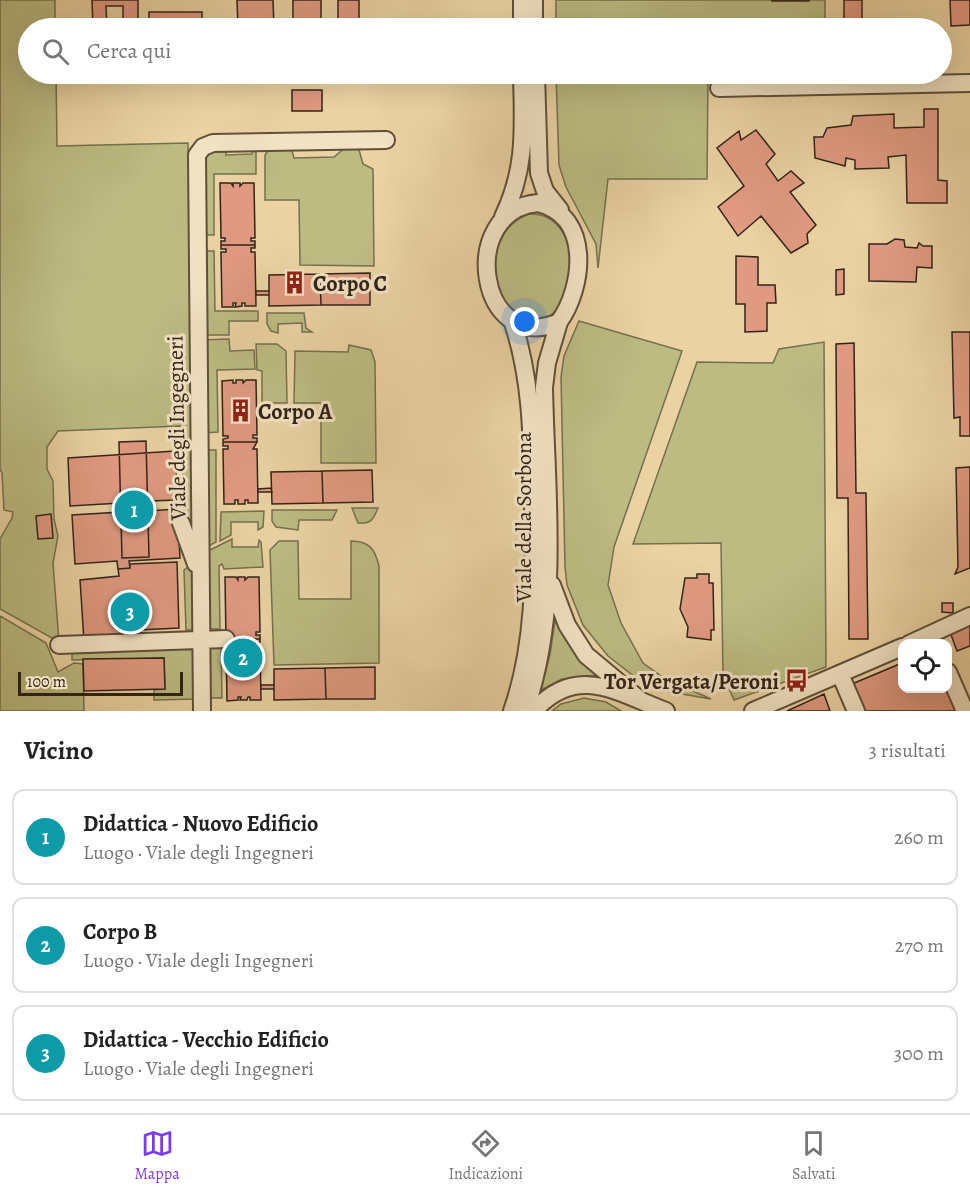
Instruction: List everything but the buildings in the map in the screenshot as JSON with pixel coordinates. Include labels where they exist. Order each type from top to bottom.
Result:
[{"type":"street","points":[[522,0],[522,18]]},
{"type":"street","points":[[534,0],[534,18]]},
{"type":"street","points":[[952,83],[970,83]]},
{"type":"street","points":[[522,84],[522,165],[514,195],[489,246],[488,279],[495,302],[513,323],[541,328],[559,322],[573,296],[578,269],[576,241],[567,221],[545,190],[539,173],[536,84]]},
{"type":"street","points":[[719,88],[920,84]]},
{"type":"street","name":"Viale degli Ingegneri","points":[[192,558],[196,164],[203,147],[225,142],[386,140]]},
{"type":"street","points":[[503,217],[522,206],[538,203],[550,207],[567,221]]},
{"type":"street","name":"Viale della Sorbona","points":[[525,711],[544,634],[549,572],[545,379],[559,322]]},
{"type":"street","name":"Viale della Sorbona","points":[[512,711],[528,650],[534,575],[531,404],[525,368],[513,323]]},
{"type":"street","points":[[181,523],[192,558],[201,576],[202,711]]},
{"type":"street","points":[[549,572],[567,625],[582,649],[600,669],[640,700]]},
{"type":"street","points":[[920,639],[970,616]]},
{"type":"street","points":[[59,645],[226,639]]},
{"type":"street","points":[[760,710],[898,648]]},
{"type":"street","points":[[840,674],[856,711]]},
{"type":"street","points":[[952,682],[964,711]]},
{"type":"street","points":[[534,711],[561,690],[585,684],[610,688],[666,711]]},
{"type":"green space","points":[[0,0],[55,0],[55,18],[18,18],[18,84],[56,84],[57,146],[188,143],[195,546],[186,524],[180,426],[58,431],[47,447],[47,469],[53,481],[54,519],[58,536],[53,563],[59,642],[0,609],[0,539],[13,512],[4,510],[0,469]]},
{"type":"green space","points":[[556,0],[825,0],[825,18],[556,18]]},
{"type":"green space","points":[[556,84],[708,84],[707,179],[608,179],[598,268],[596,244],[566,187],[559,165]]},
{"type":"green space","points":[[226,146],[226,155],[252,154],[253,147],[256,152],[256,174],[214,174],[214,235],[201,235],[202,155]]},
{"type":"green space","points":[[347,146],[358,146],[363,164],[373,169],[374,266],[300,265],[299,200],[265,200],[265,155],[270,148],[291,147],[294,158],[334,157]]},
{"type":"green space","points":[[529,214],[549,218],[562,231],[569,249],[570,270],[566,290],[558,307],[545,319],[529,321],[512,315],[499,293],[495,263],[499,242],[504,233],[519,219]]},
{"type":"green space","points":[[200,251],[214,251],[215,311],[258,311],[258,321],[229,321],[229,335],[201,335]]},
{"type":"green space","points":[[267,313],[304,313],[306,328],[312,332],[302,332],[302,323],[278,324],[278,333],[271,331],[267,324]]},
{"type":"green space","points":[[579,321],[682,351],[614,547],[608,585],[621,623],[643,663],[664,678],[711,699],[670,692],[635,677],[608,656],[583,625],[567,585],[561,377],[564,356]]},
{"type":"green space","points":[[229,339],[230,351],[254,350],[255,369],[217,370],[218,432],[204,433],[201,340]]},
{"type":"green space","points":[[824,342],[826,667],[734,700],[723,675],[721,543],[633,544],[697,362],[773,363],[779,349]]},
{"type":"green space","points":[[256,344],[277,344],[286,351],[287,403],[262,403],[262,371],[257,370]]},
{"type":"green space","points":[[349,345],[371,350],[375,362],[376,463],[321,463],[321,403],[294,403],[295,351],[348,352]]},
{"type":"green space","points":[[204,450],[216,450],[216,542],[205,548]]},
{"type":"green space","points":[[352,508],[378,508],[371,520],[358,523]]},
{"type":"green space","points":[[272,510],[337,510],[332,520],[299,520],[298,530],[276,527],[272,521]]},
{"type":"green space","points":[[264,511],[263,527],[258,530],[258,522],[231,522],[231,535],[220,541],[221,512]]},
{"type":"green space","points":[[232,539],[232,547],[258,547],[259,540],[263,567],[224,569],[222,564],[219,566],[220,629],[206,629],[204,553]]},
{"type":"green space","points":[[279,541],[298,541],[299,599],[351,599],[351,541],[367,544],[370,547],[379,566],[379,663],[274,665],[270,550]]},
{"type":"green space","points":[[192,564],[197,630],[186,630],[184,570]]},
{"type":"green space","points":[[556,614],[598,675],[562,679],[541,690],[550,654]]},
{"type":"green space","points":[[0,616],[46,643],[58,672],[74,663],[83,664],[84,711],[0,711]]},
{"type":"green space","points":[[196,645],[198,699],[154,700],[154,690],[165,689],[164,658],[72,660],[72,648]]},
{"type":"green space","points":[[206,645],[221,645],[222,698],[207,698]]},
{"type":"green space","points":[[584,698],[606,702],[621,711],[552,711],[561,704]]},
{"type":"place","name":"Corpo C","points":[[295,283]]},
{"type":"place","name":"Corpo A","points":[[240,411]]},
{"type":"place","name":"Didattica - Nuovo Edificio","points":[[134,510]]},
{"type":"place","name":"Didattica - Vecchio Edificio","points":[[130,612]]},
{"type":"place","name":"Corpo B","points":[[243,658]]},
{"type":"place","name":"Tor Vergata/Peroni","points":[[797,681]]}]
